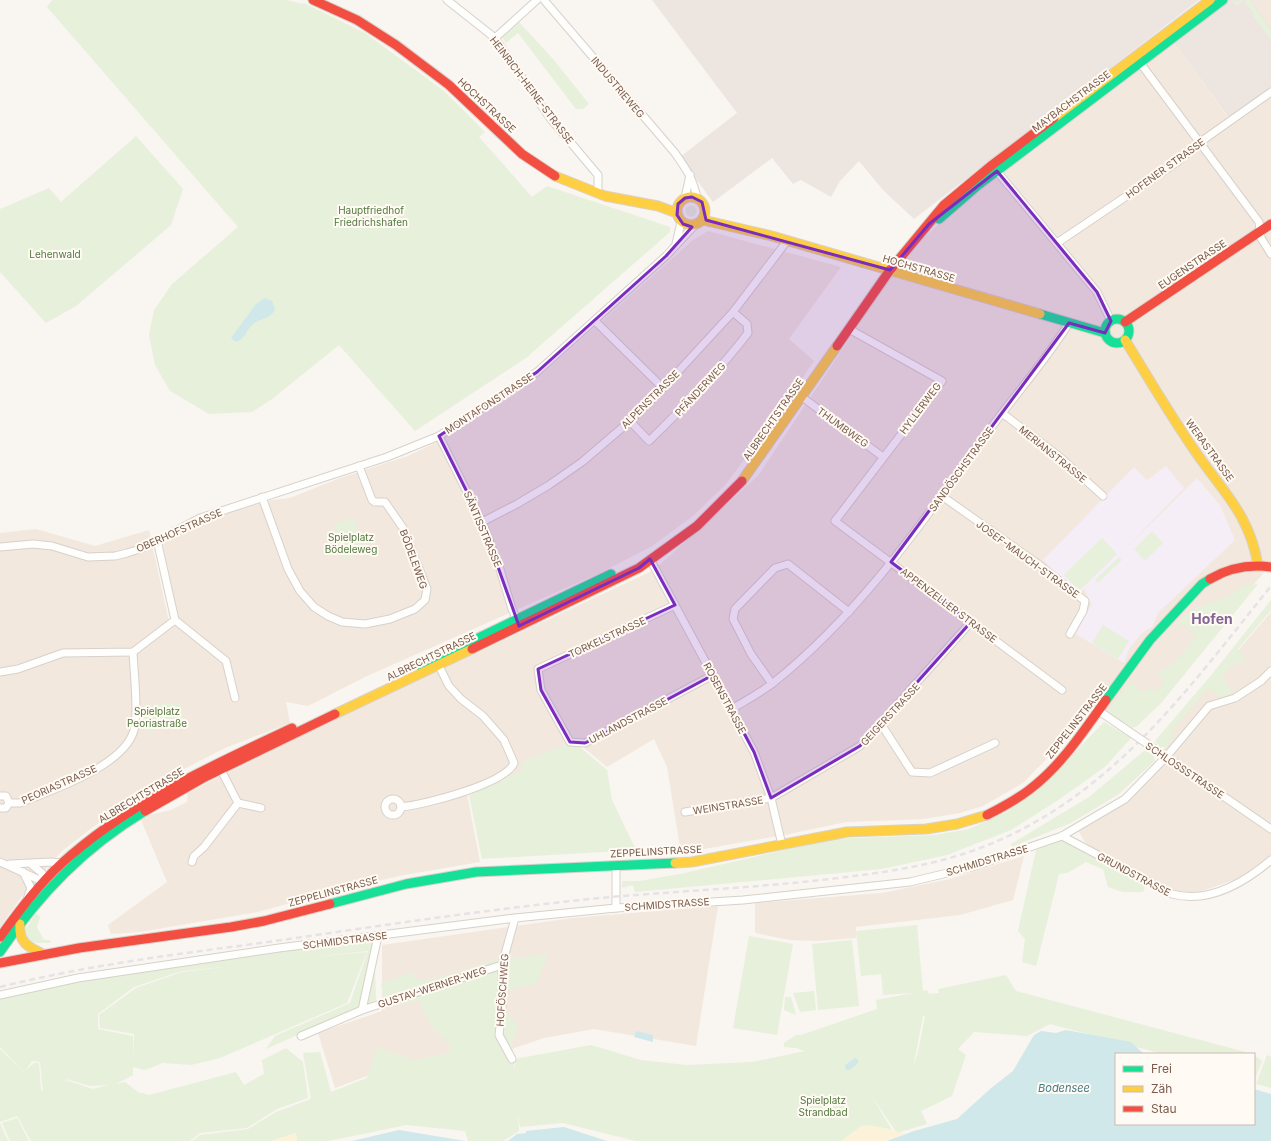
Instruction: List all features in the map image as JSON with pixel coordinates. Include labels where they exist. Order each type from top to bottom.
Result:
[{"type":"main road","name":"HOCHSTRASSE","points":[[313,0],[336,8],[366,24],[395,43],[451,87],[512,144],[548,172],[565,181],[623,200],[655,205],[677,213]]},
{"type":"main road","name":"MAYBACHSTRASSE","points":[[1138,60],[1210,0]]},
{"type":"main road","name":"MAYBACHSTRASSE","points":[[890,270],[933,220],[939,219],[995,168],[1101,87],[1222,0]]},
{"type":"main road","points":[[697,198],[702,202],[705,208],[703,220],[694,226],[688,226],[681,222],[677,213],[682,200],[697,198]]},
{"type":"main road","name":"HOCHSTRASSE","points":[[655,205],[682,200]]},
{"type":"main road","name":"HOCHSTRASSE","points":[[705,208],[727,224]]},
{"type":"main road","name":"HOCHSTRASSE","points":[[703,220],[727,224],[1105,333]]},
{"type":"main road","name":"EUGENSTRASSE","points":[[1125,322],[1271,224]]},
{"type":"main road","name":"ALBRECHTSTRASSE","points":[[0,952],[61,863],[122,817],[155,797],[518,622],[640,560],[650,559],[697,526],[744,478],[890,270]]},
{"type":"main road","points":[[1117,319],[1125,322],[1129,332],[1125,340],[1120,343],[1112,342],[1106,337],[1105,333],[1107,324],[1110,321],[1117,319]]},
{"type":"main road","name":"WERASTRASSE","points":[[1125,340],[1196,452],[1241,511],[1265,567]]},
{"type":"main road","name":"ZEPPELINSTRASSE","points":[[0,963],[43,954],[251,923],[406,884],[441,877],[476,872],[692,862],[847,832],[926,828],[958,824],[987,815],[1009,804],[1029,790],[1068,752],[1150,640],[1202,584],[1211,577],[1231,569],[1265,567]]},
{"type":"main road","name":"ALBRECHTSTRASSE","points":[[0,937],[26,903],[46,884],[124,824],[219,767]]},
{"type":"main road","points":[[20,922],[18,936],[23,942],[43,954]]},
{"type":"street","name":"HEINRICH-HEINE-STRASSE","points":[[447,0],[495,38],[550,118],[598,175],[598,192]]},
{"type":"street","points":[[495,38],[537,0]]},
{"type":"street","name":"INDUSTRIEWEG","points":[[544,0],[675,153],[695,185],[697,198]]},
{"type":"street","points":[[1138,60],[1259,222],[1261,238],[1271,254]]},
{"type":"street","name":"HOFENER STRASSE","points":[[1057,243],[1177,162],[1199,143],[1271,92]]},
{"type":"street","points":[[995,168],[1097,292],[1110,321]]},
{"type":"street","points":[[682,200],[690,175]]},
{"type":"street","name":"MONTAFONSTRASSE","points":[[676,244],[681,222]]},
{"type":"street","name":"MONTAFONSTRASSE","points":[[262,497],[359,466],[439,436],[483,409],[537,372],[666,256],[694,226]]},
{"type":"street","name":"ALPENSTRASSE","points":[[482,522],[517,504],[582,462],[630,421],[663,388],[733,312],[787,241]]},
{"type":"street","name":"PFÄNDERWEG","points":[[630,421],[649,441],[689,402],[733,354],[748,333],[747,324],[733,312]]},
{"type":"street","points":[[595,321],[663,388]]},
{"type":"street","name":"SANDÖSCHSTRASSE","points":[[732,709],[772,684],[807,654],[849,612],[891,562],[942,496],[1069,323]]},
{"type":"street","name":"HYLLERWEG","points":[[835,521],[942,381],[848,329]]},
{"type":"street","name":"THUMBWEG","points":[[802,397],[883,457]]},
{"type":"street","name":"MERIANSTRASSE","points":[[1002,413],[1060,457],[1103,496]]},
{"type":"street","name":"SÄNTISSTRASSE","points":[[439,436],[482,522],[518,622]]},
{"type":"street","name":"BÖDELEWEG","points":[[262,497],[293,582],[314,606],[328,616],[342,622],[365,624],[390,619],[416,609],[425,600],[427,589],[403,528],[385,502],[375,502],[372,500],[359,466]]},
{"type":"street","name":"JOSEF-MAUCH-STRASSE","points":[[942,496],[1038,564],[1085,601],[1083,611],[1070,634]]},
{"type":"street","name":"OBERHOFSTRASSE","points":[[0,547],[33,544],[52,546],[88,557],[115,556],[142,548],[200,518],[262,497]]},
{"type":"street","name":"APPENZELLER STRASSE","points":[[835,521],[1062,690]]},
{"type":"street","points":[[157,540],[175,620],[226,661],[235,698]]},
{"type":"street","name":"ROSENSTRASSE","points":[[650,559],[754,752],[771,798],[782,845]]},
{"type":"street","points":[[772,684],[751,654],[733,619],[735,609],[775,568],[788,564],[849,612]]},
{"type":"street","name":"TORKELSTRASSE","points":[[538,669],[675,605]]},
{"type":"street","points":[[0,672],[18,669],[62,653],[133,652],[175,620]]},
{"type":"street","name":"GEIGERSTRASSE","points":[[771,798],[860,746],[971,622]]},
{"type":"street","name":"PEORIASTRASSE","points":[[9,803],[20,803],[78,778],[119,754],[129,742],[135,726],[133,652]]},
{"type":"street","points":[[401,808],[452,796],[477,787],[511,770],[514,763],[500,734],[483,716],[461,699],[449,686],[436,662]]},
{"type":"street","name":"UHLANDSTRASSE","points":[[538,669],[541,690],[570,742],[577,743],[585,743],[594,739],[713,675]]},
{"type":"street","name":"SCHMIDSTRASSE","points":[[0,995],[78,978],[120,971],[378,936],[515,918],[616,908],[743,900],[910,882],[972,867],[1062,836],[1125,799],[1166,757],[1209,706],[1235,698],[1261,681],[1271,671]]},
{"type":"street","name":"SCHLOSSSTRASSE","points":[[1099,711],[1271,829]]},
{"type":"street","points":[[881,724],[912,772],[930,773],[995,742]]},
{"type":"street","points":[[219,767],[238,803],[261,808]]},
{"type":"street","name":"PEORIASTRASSE","points":[[0,796],[6,796],[9,803]]},
{"type":"street","name":"WEINSTRASSE","points":[[685,812],[771,798]]},
{"type":"street","name":"PEORIASTRASSE","points":[[0,808],[6,808],[9,803]]},
{"type":"street","points":[[192,862],[194,856],[204,847],[238,803]]},
{"type":"street","name":"GRUNDSTRASSE","points":[[1062,836],[1172,894],[1184,898],[1205,896],[1226,890],[1243,882],[1271,860]]},
{"type":"street","points":[[3,863],[61,863]]},
{"type":"street","points":[[3,863],[46,884]]},
{"type":"street","points":[[31,864],[42,872],[46,884]]},
{"type":"street","points":[[616,865],[616,908]]},
{"type":"street","points":[[23,872],[30,888],[26,903]]},
{"type":"street","name":"HOFÖSCHWEG","points":[[512,1059],[499,1034],[502,1009],[502,964],[515,918]]},
{"type":"street","name":"GUSTAV-WERNER-WEG","points":[[362,1010],[378,936]]},
{"type":"street","name":"GUSTAV-WERNER-WEG","points":[[301,1036],[362,1010],[502,964]]},
{"type":"highlighted area","points":[[997,171],[1097,292],[1111,321],[1105,333],[1069,323],[891,562],[971,622],[860,746],[808,778],[771,798],[754,752],[713,675],[594,739],[585,743],[570,742],[541,690],[538,669],[675,605],[650,559],[639,568],[519,626],[482,522],[439,436],[537,372],[666,256],[692,227],[683,224],[677,215],[678,204],[685,198],[692,197],[702,202],[706,220],[890,270],[929,224]]},
{"type":"shaded area","points":[[652,0],[1199,0],[914,219],[883,190],[859,161],[840,181],[831,197],[801,180],[793,184],[772,158],[713,202],[680,157],[737,113]]},
{"type":"shaded area","points":[[1227,0],[1251,0],[1271,28],[1271,88],[1229,118],[1173,41]]},
{"type":"shaded area","points":[[1251,0],[1271,0],[1271,28]]},
{"type":"shaded area","points":[[1173,41],[1232,123],[1271,97],[1271,564],[1133,728],[1094,703],[1064,741],[1023,783],[983,806],[960,813],[924,819],[846,822],[784,835],[681,853],[667,767],[654,739],[607,767],[582,746],[467,794],[480,862],[404,875],[337,890],[258,912],[140,932],[111,934],[108,925],[167,882],[141,820],[149,815],[171,810],[187,802],[188,793],[342,716],[654,570],[758,476],[904,257],[1003,163]]},
{"type":"shaded area","points":[[708,231],[841,267],[789,339],[814,361],[777,415],[726,484],[693,516],[652,546],[604,571],[367,676],[308,706],[286,702],[290,723],[225,748],[182,770],[93,827],[62,851],[22,896],[0,927],[0,533],[36,529],[95,546],[149,530],[169,622],[176,607],[162,541],[228,512],[272,500],[290,498],[340,478],[408,456],[437,442],[511,397],[543,373],[693,240]]},
{"type":"shaded area","points":[[1166,466],[1184,488],[1120,554],[1197,478],[1220,505],[1235,540],[1158,613],[1152,627],[1143,632],[1129,649],[1124,663],[1074,633],[1092,605],[1084,589],[1079,595],[1043,560],[1134,467],[1147,480]]},
{"type":"shaded area","points":[[1271,612],[1271,857],[1249,875],[1181,898],[1086,844],[1078,830],[1129,800],[1162,761],[1166,735]]},
{"type":"shaded area","points":[[1024,856],[1013,900],[960,915],[856,927],[856,938],[815,941],[790,940],[755,933],[755,903],[882,893],[950,879]]},
{"type":"shaded area","points":[[718,906],[696,1046],[594,1029],[544,1038],[506,1051],[404,1062],[335,1088],[318,1033],[382,1011],[382,945],[572,918]]},
{"type":"green space","name":"Hauptfriedhof Friedrichshafen","points":[[52,0],[287,0],[302,4],[304,3],[365,33],[444,91],[485,132],[479,137],[532,197],[547,186],[670,227],[670,232],[526,358],[415,431],[339,345],[272,399],[252,412],[209,414],[170,391],[155,365],[149,335],[154,310],[172,284],[238,227],[47,7]]},
{"type":"green space","points":[[1250,0],[1271,30],[1271,40],[1252,15],[1254,14],[1244,1],[1236,6],[1232,1]]},
{"type":"green space","points":[[519,22],[553,59],[589,104],[583,109],[576,109],[518,33],[506,43],[502,37]]},
{"type":"green space","name":"Lehenwald","points":[[136,136],[183,189],[171,225],[76,306],[46,323],[0,272],[0,209],[49,188],[61,202]]},
{"type":"green space","points":[[691,205],[695,207],[697,211],[695,215],[691,217],[687,215],[685,211],[687,207]]},
{"type":"green space","name":"Spielplatz Bödeleweg","points":[[353,517],[366,550],[344,559],[334,531],[336,523]]},
{"type":"green space","points":[[1152,531],[1163,543],[1145,561],[1134,549]]},
{"type":"green space","points":[[1102,538],[1117,554],[1079,591],[1064,575]]},
{"type":"green space","points":[[1119,557],[1122,560],[1098,583],[1095,580]]},
{"type":"green space","points":[[1258,584],[1161,703],[1136,727],[1120,722],[1111,714],[1108,710],[1131,680],[1140,691],[1160,689],[1165,681],[1158,675],[1162,669],[1171,664],[1180,656],[1196,635],[1183,624],[1179,626],[1175,623],[1194,609],[1227,597],[1244,585]]},
{"type":"green space","points":[[1271,600],[1271,610],[1238,649],[1247,660],[1234,664],[1222,676],[1233,693],[1221,698],[1209,688],[1171,731],[1174,735],[1167,747],[1160,747],[1155,741],[1213,673]]},
{"type":"green space","points":[[1103,625],[1129,641],[1118,659],[1092,643]]},
{"type":"green space","name":"Spielplatz Peoriastraße","points":[[180,703],[184,719],[148,733],[143,723],[144,705]]},
{"type":"green space","points":[[1104,722],[1131,738],[1106,766],[1057,801],[1011,830],[947,855],[882,869],[635,892],[633,885],[622,888],[622,881],[640,881],[680,874],[832,839],[934,835],[969,829],[1008,811],[1044,784]]},
{"type":"green space","points":[[569,743],[581,748],[607,770],[612,800],[636,850],[482,859],[469,795],[523,770],[520,763]]},
{"type":"green space","points":[[1145,750],[1154,756],[1155,761],[1119,794],[1071,823],[1012,847],[1011,844],[1089,797]]},
{"type":"green space","points":[[1063,840],[1146,884],[1143,892],[1123,892],[1108,887],[1103,869],[1086,862],[1067,873],[1059,874],[1036,966],[1022,962],[1025,939],[1018,931],[1036,850]]},
{"type":"green space","points":[[36,913],[40,917],[37,927],[44,940],[50,940],[51,943],[30,941],[26,935],[25,930]]},
{"type":"green space","name":"Spielplatz Strandbad","points":[[917,925],[923,991],[927,990],[929,994],[939,993],[938,989],[1006,975],[1016,991],[1249,1053],[1159,1053],[1050,1024],[1027,1036],[974,1032],[958,1049],[966,1055],[952,1096],[921,1111],[927,1124],[897,1133],[871,1095],[895,1135],[877,1141],[636,1141],[563,1123],[520,1127],[518,1114],[519,1131],[503,1141],[468,1141],[465,1131],[406,1125],[329,1141],[297,1141],[296,1133],[273,1141],[192,1141],[200,1135],[248,1129],[276,1112],[311,1099],[303,1053],[320,1052],[331,1092],[367,1078],[377,1047],[412,1060],[451,1053],[449,1043],[430,1025],[419,1000],[385,1008],[381,983],[412,972],[418,981],[456,974],[489,961],[549,954],[536,984],[497,992],[506,1013],[519,1026],[512,1043],[515,1072],[515,1059],[591,1045],[641,1060],[686,1065],[752,1062],[805,1051],[796,1048],[784,1047],[784,1043],[796,1035],[801,1035],[877,1009],[876,1000],[913,993],[883,995],[881,974],[861,976],[856,931]],"holes":[[[923,1016],[925,1016],[918,1052],[913,1068]]]},
{"type":"green space","points":[[749,936],[793,944],[777,1035],[733,1028]]},
{"type":"green space","points":[[374,938],[376,1000],[266,1049],[275,1036],[350,1003],[368,951],[312,957],[367,952],[347,1003],[220,1058],[191,1065],[163,1063],[145,1070],[133,1067],[133,1075],[116,1084],[125,1082],[138,1092],[149,1095],[236,1072],[244,1085],[264,1074],[262,1060],[286,1048],[303,1062],[308,1098],[277,1109],[247,1128],[200,1133],[190,1141],[31,1141],[17,1116],[0,1122],[0,1049],[25,1073],[0,1047],[0,998],[141,966]],"holes":[[[224,967],[182,972],[136,988],[99,1015],[100,1028],[134,1034],[134,1057],[133,1036],[98,1029],[98,1014],[134,987],[182,971]],[[32,1061],[40,1062],[43,1091],[41,1090],[39,1063],[34,1063],[26,1070]],[[66,1079],[90,1086],[108,1085],[93,1089],[66,1080],[64,1085]]]},
{"type":"green space","points":[[852,940],[859,1006],[818,1010],[812,944]]},
{"type":"green space","points":[[814,991],[816,1010],[800,1012],[793,993]]},
{"type":"green space","points":[[785,997],[791,997],[796,1015],[784,1010]]},
{"type":"green space","points":[[1267,1055],[1271,1057],[1271,1088],[1256,1084]]},
{"type":"green space","points":[[1255,1056],[1262,1061],[1255,1079]]},
{"type":"green space","points":[[17,1118],[29,1141],[10,1141],[2,1123]]},
{"type":"green space","points":[[0,1123],[8,1141],[0,1141]]},
{"type":"sand","points":[[867,1125],[886,1128],[905,1134],[887,1141],[841,1141],[861,1126]]},
{"type":"sand","points":[[296,1133],[297,1141],[273,1141],[273,1140]]},
{"type":"water","points":[[265,298],[272,301],[275,309],[273,313],[254,323],[244,337],[236,342],[231,338],[256,304]]},
{"type":"water","name":"Bodensee","points":[[1066,1030],[1131,1042],[1143,1053],[1115,1053],[1115,1125],[1255,1125],[1255,1089],[1271,1094],[1271,1141],[887,1141],[914,1131],[957,1119],[990,1089],[1013,1071],[1034,1035],[1041,1031],[1056,1033]]},
{"type":"water","points":[[636,1031],[653,1035],[653,1042],[634,1037]]},
{"type":"water","points":[[855,1058],[858,1060],[858,1063],[850,1070],[846,1070],[845,1065]]},
{"type":"water","points":[[564,1127],[607,1141],[508,1141],[517,1134],[526,1133],[526,1131]]},
{"type":"water","points":[[399,1130],[465,1141],[352,1141]]},
{"type":"railway","points":[[0,987],[100,966],[434,918],[600,898],[772,885],[830,879],[908,868],[957,856],[1005,838],[1030,825],[1067,802],[1101,776],[1162,718],[1218,653],[1271,586]]},
{"type":"traffic: fast","points":[[939,219],[977,186],[1223,0]]},
{"type":"traffic: fast","points":[[1040,314],[1105,333]]},
{"type":"traffic: fast","points":[[1117,319],[1126,322],[1129,331],[1126,340],[1117,343],[1108,340],[1105,331],[1108,322],[1117,319]]},
{"type":"traffic: fast","points":[[420,666],[611,574]]},
{"type":"traffic: fast","points":[[1106,700],[1150,640],[1202,584],[1210,579]]},
{"type":"traffic: fast","points":[[0,952],[31,910],[65,873],[102,840],[145,811]]},
{"type":"traffic: fast","points":[[330,904],[406,884],[476,872],[675,863]]},
{"type":"traffic: slow","points":[[1054,118],[1210,0]]},
{"type":"traffic: slow","points":[[555,176],[605,196],[658,206],[677,213]]},
{"type":"traffic: slow","points":[[691,197],[701,201],[705,211],[701,221],[691,225],[681,221],[677,211],[681,201],[691,197]]},
{"type":"traffic: slow","points":[[703,220],[772,236],[1040,314]]},
{"type":"traffic: slow","points":[[1125,340],[1168,410],[1242,517],[1249,532],[1258,566]]},
{"type":"traffic: slow","points":[[742,481],[837,346]]},
{"type":"traffic: slow","points":[[335,714],[472,649]]},
{"type":"traffic: slow","points":[[675,863],[692,862],[847,832],[926,829],[957,824],[987,815]]},
{"type":"traffic: slow","points":[[20,924],[22,940],[33,949],[43,954]]},
{"type":"traffic: jam","points":[[313,0],[357,20],[396,45],[449,85],[522,154],[555,176]]},
{"type":"traffic: jam","points":[[837,346],[890,270],[944,205],[992,165],[1054,118]]},
{"type":"traffic: jam","points":[[1125,322],[1271,224]]},
{"type":"traffic: jam","points":[[472,649],[639,568],[697,526],[742,481]]},
{"type":"traffic: jam","points":[[1210,579],[1224,572],[1239,568],[1255,566],[1271,567]]},
{"type":"traffic: jam","points":[[987,815],[1024,794],[1041,781],[1071,748],[1106,700]]},
{"type":"traffic: jam","points":[[145,811],[203,778],[335,714]]},
{"type":"traffic: jam","points":[[0,937],[14,917],[45,880],[88,841],[143,803],[202,771],[292,728]]},
{"type":"traffic: jam","points":[[0,963],[79,948],[231,927],[264,921],[330,904]]},
{"type":"district","name":"Hofen","points":[[1212,619]]}]
